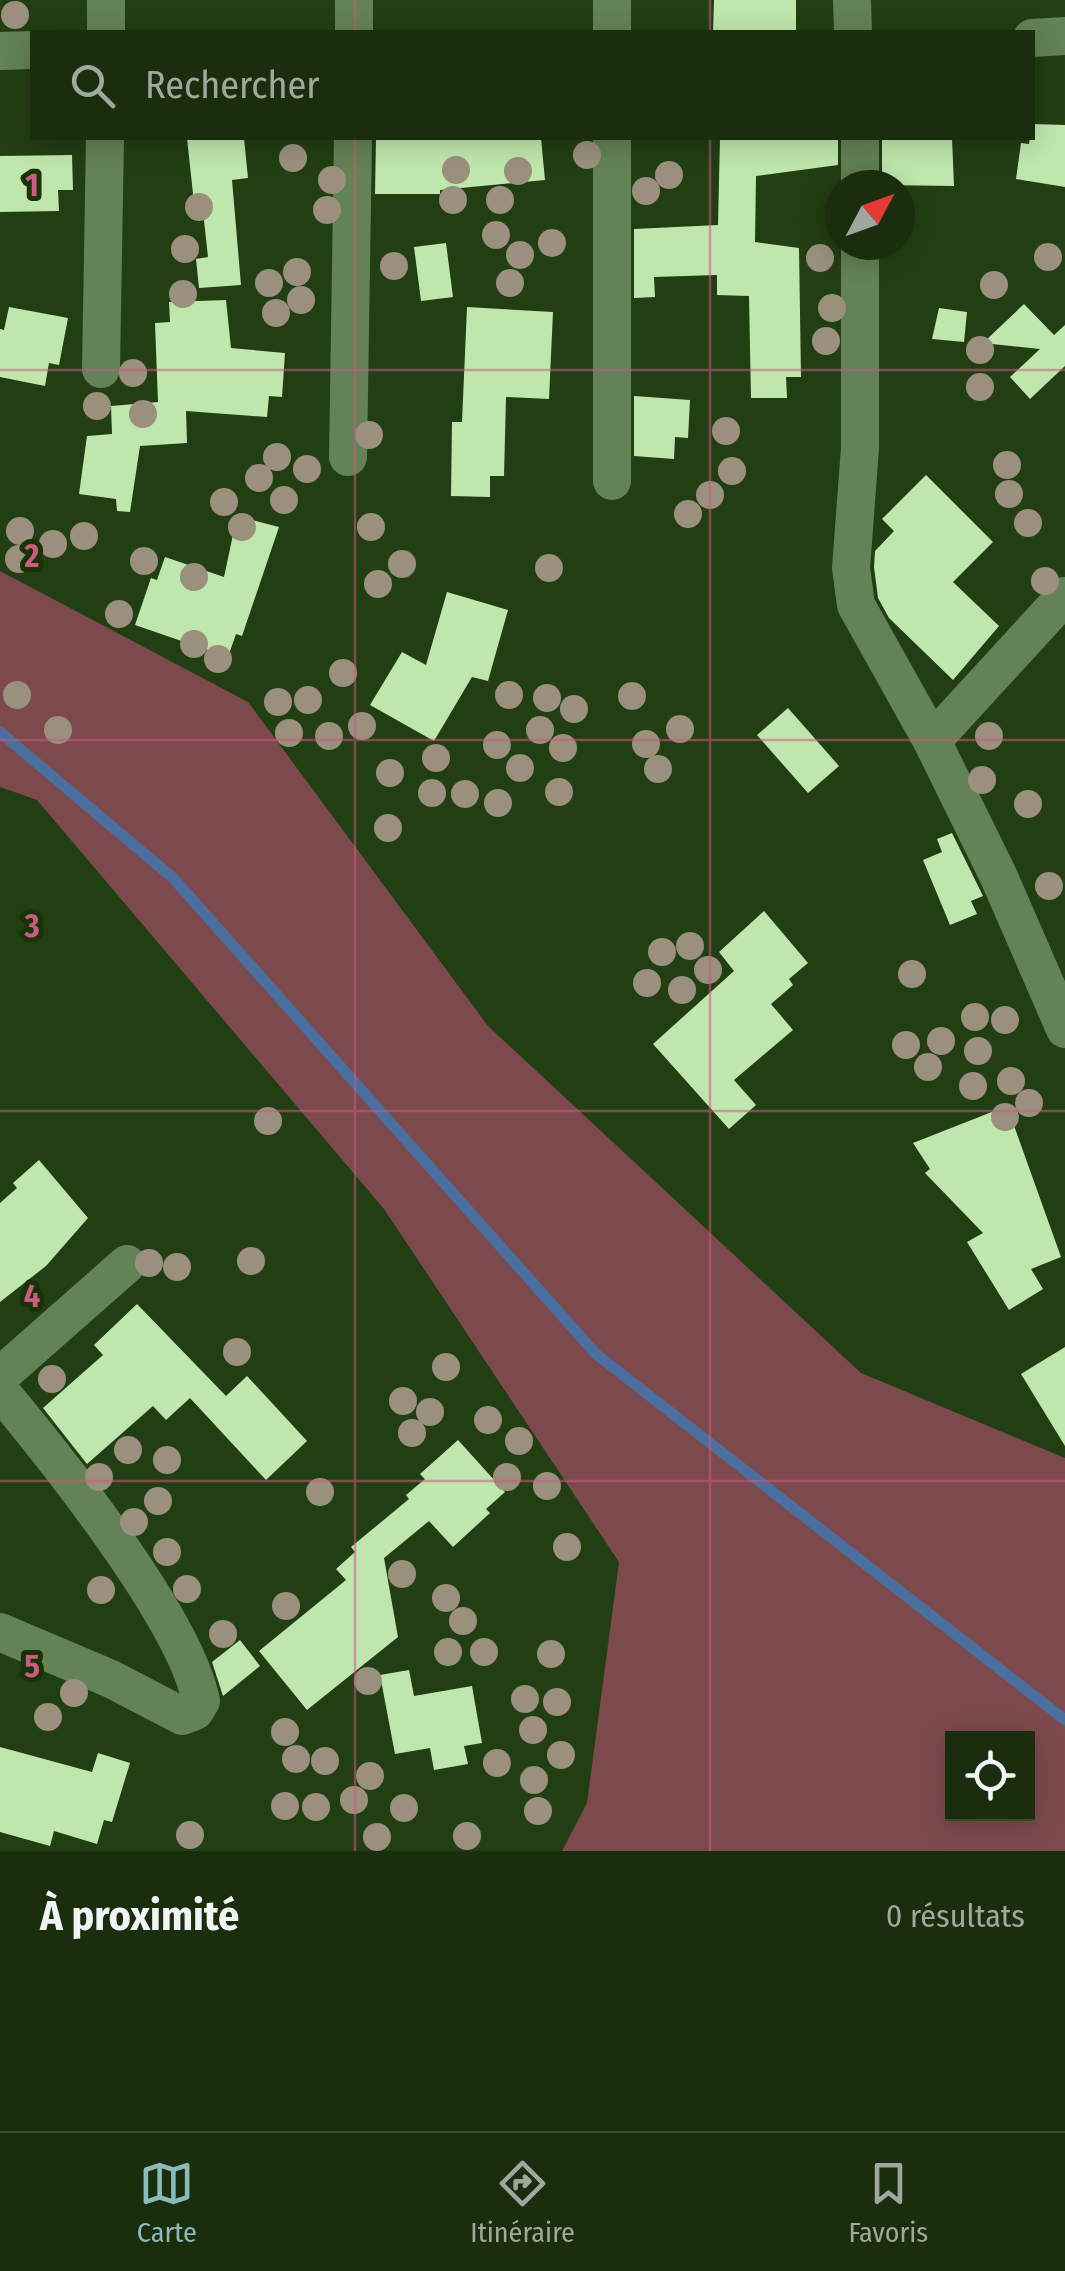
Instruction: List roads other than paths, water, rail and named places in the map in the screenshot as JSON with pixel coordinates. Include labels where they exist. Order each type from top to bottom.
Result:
[{"type":"street","points":[[106,0],[106,30]]},
{"type":"street","points":[[354,0],[354,30]]},
{"type":"street","points":[[612,0],[612,30]]},
{"type":"street","points":[[852,0],[853,30]]},
{"type":"street","points":[[1035,38],[1065,36]]},
{"type":"street","points":[[0,51],[30,50]]},
{"type":"street","points":[[101,370],[105,140]]},
{"type":"street","points":[[348,457],[353,140]]},
{"type":"street","points":[[612,140],[612,481]]},
{"type":"street","points":[[860,140],[860,170]]},
{"type":"street","points":[[860,260],[860,448],[852,568],[856,605],[932,741],[998,875],[1065,1029]]},
{"type":"street","points":[[932,741],[1065,596]]},
{"type":"street","points":[[0,1376],[126,1264]]},
{"type":"street","points":[[0,1391],[37,1435],[142,1582],[185,1652],[201,1701],[195,1711],[182,1716],[94,1671],[0,1632]]},
{"type":"waterway","points":[[0,732],[173,878],[596,1354],[1065,1720]]}]
